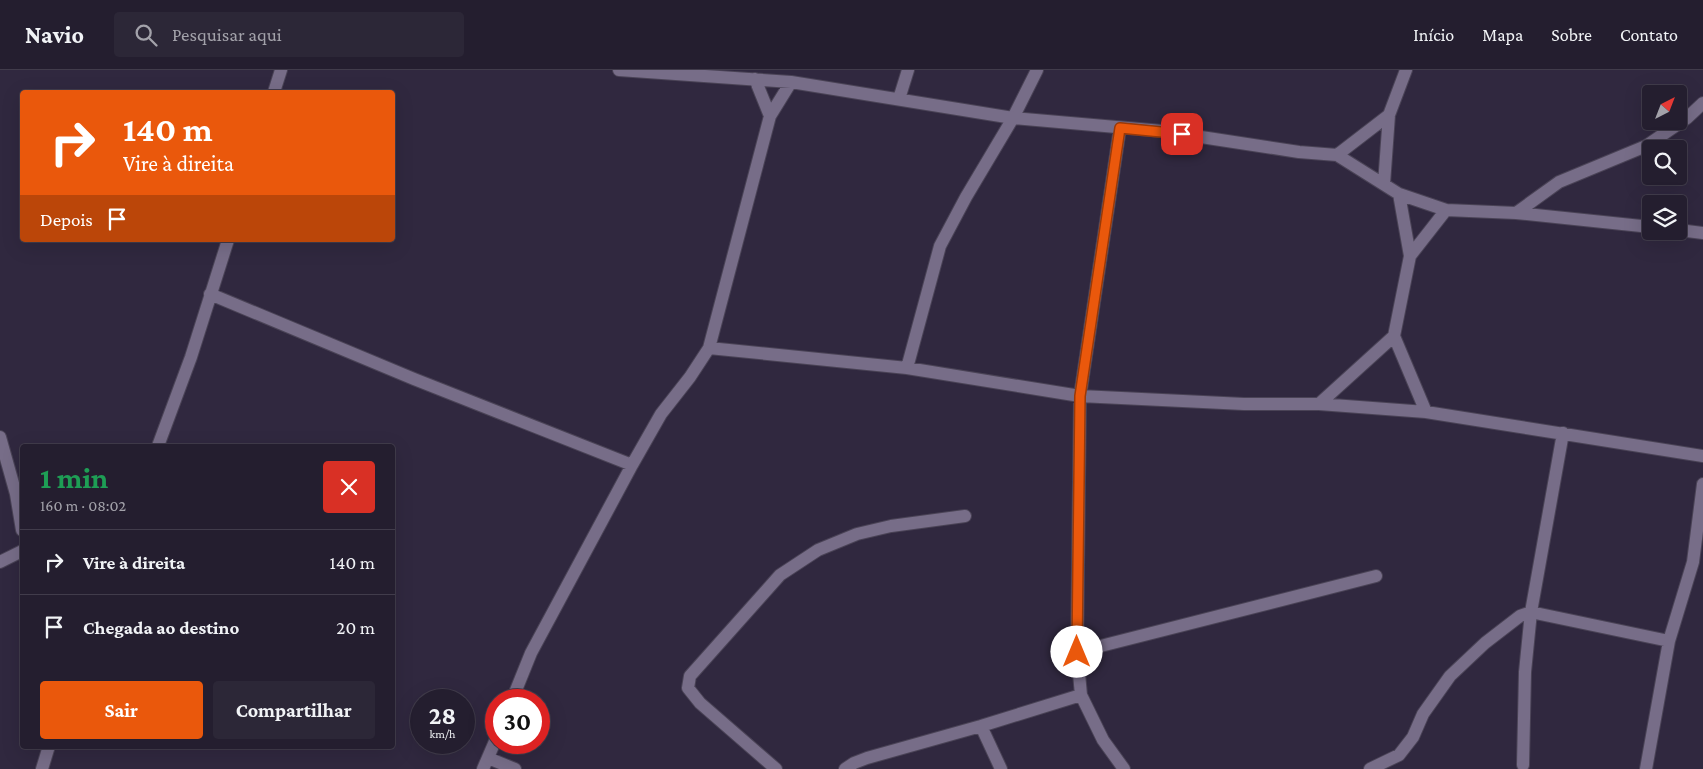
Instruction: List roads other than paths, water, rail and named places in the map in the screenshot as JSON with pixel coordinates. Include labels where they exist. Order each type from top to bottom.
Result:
[{"type":"street","points":[[275,90],[281,70]]},
{"type":"street","points":[[619,70],[791,82],[1013,118],[1162,131],[1299,152],[1337,155],[1399,194],[1446,210],[1516,213],[1642,227]]},
{"type":"street","points":[[899,99],[908,70]]},
{"type":"street","points":[[906,368],[940,246],[966,197],[1013,118],[1037,70]]},
{"type":"street","points":[[1384,184],[1389,115],[1406,70]]},
{"type":"street","points":[[755,79],[770,116]]},
{"type":"street","points":[[516,689],[531,653],[632,465],[661,414],[690,377],[709,348],[770,116],[791,82]]},
{"type":"street","points":[[1516,213],[1559,182],[1646,146],[1687,118],[1703,103]]},
{"type":"street","points":[[1337,155],[1389,115]]},
{"type":"street","points":[[1120,128],[1080,396],[1077,652],[1081,695],[1103,740],[1124,769]]},
{"type":"street","points":[[1399,194],[1410,256],[1394,336],[1426,412]]},
{"type":"street","points":[[1410,256],[1446,210]]},
{"type":"street","points":[[1687,231],[1703,233]]},
{"type":"street","points":[[159,444],[191,357],[227,242]]},
{"type":"street","points":[[210,294],[414,379],[632,465]]},
{"type":"street","points":[[1319,404],[1394,336]]},
{"type":"street","points":[[709,348],[906,368],[1080,396],[1244,404],[1319,404],[1426,412],[1703,456]]},
{"type":"street","points":[[1523,765],[1525,672],[1531,612],[1563,434]]},
{"type":"street","points":[[0,437],[16,494],[20,518]]},
{"type":"street","points":[[1646,769],[1669,641],[1698,566],[1703,484]]},
{"type":"street","points":[[776,769],[700,703],[688,688],[690,676],[780,575],[818,550],[857,534],[891,526],[966,516]]},
{"type":"street","points":[[0,562],[20,552]]},
{"type":"street","points":[[1077,652],[1376,576]]},
{"type":"street","points":[[1370,769],[1399,755],[1412,737],[1422,714],[1450,676],[1492,637],[1520,616],[1531,612],[1669,641]]},
{"type":"street","points":[[845,769],[866,758],[1081,695]]},
{"type":"street","points":[[980,726],[1001,769]]},
{"type":"street","points":[[42,769],[48,749]]},
{"type":"street","points":[[486,763],[515,769]]}]
